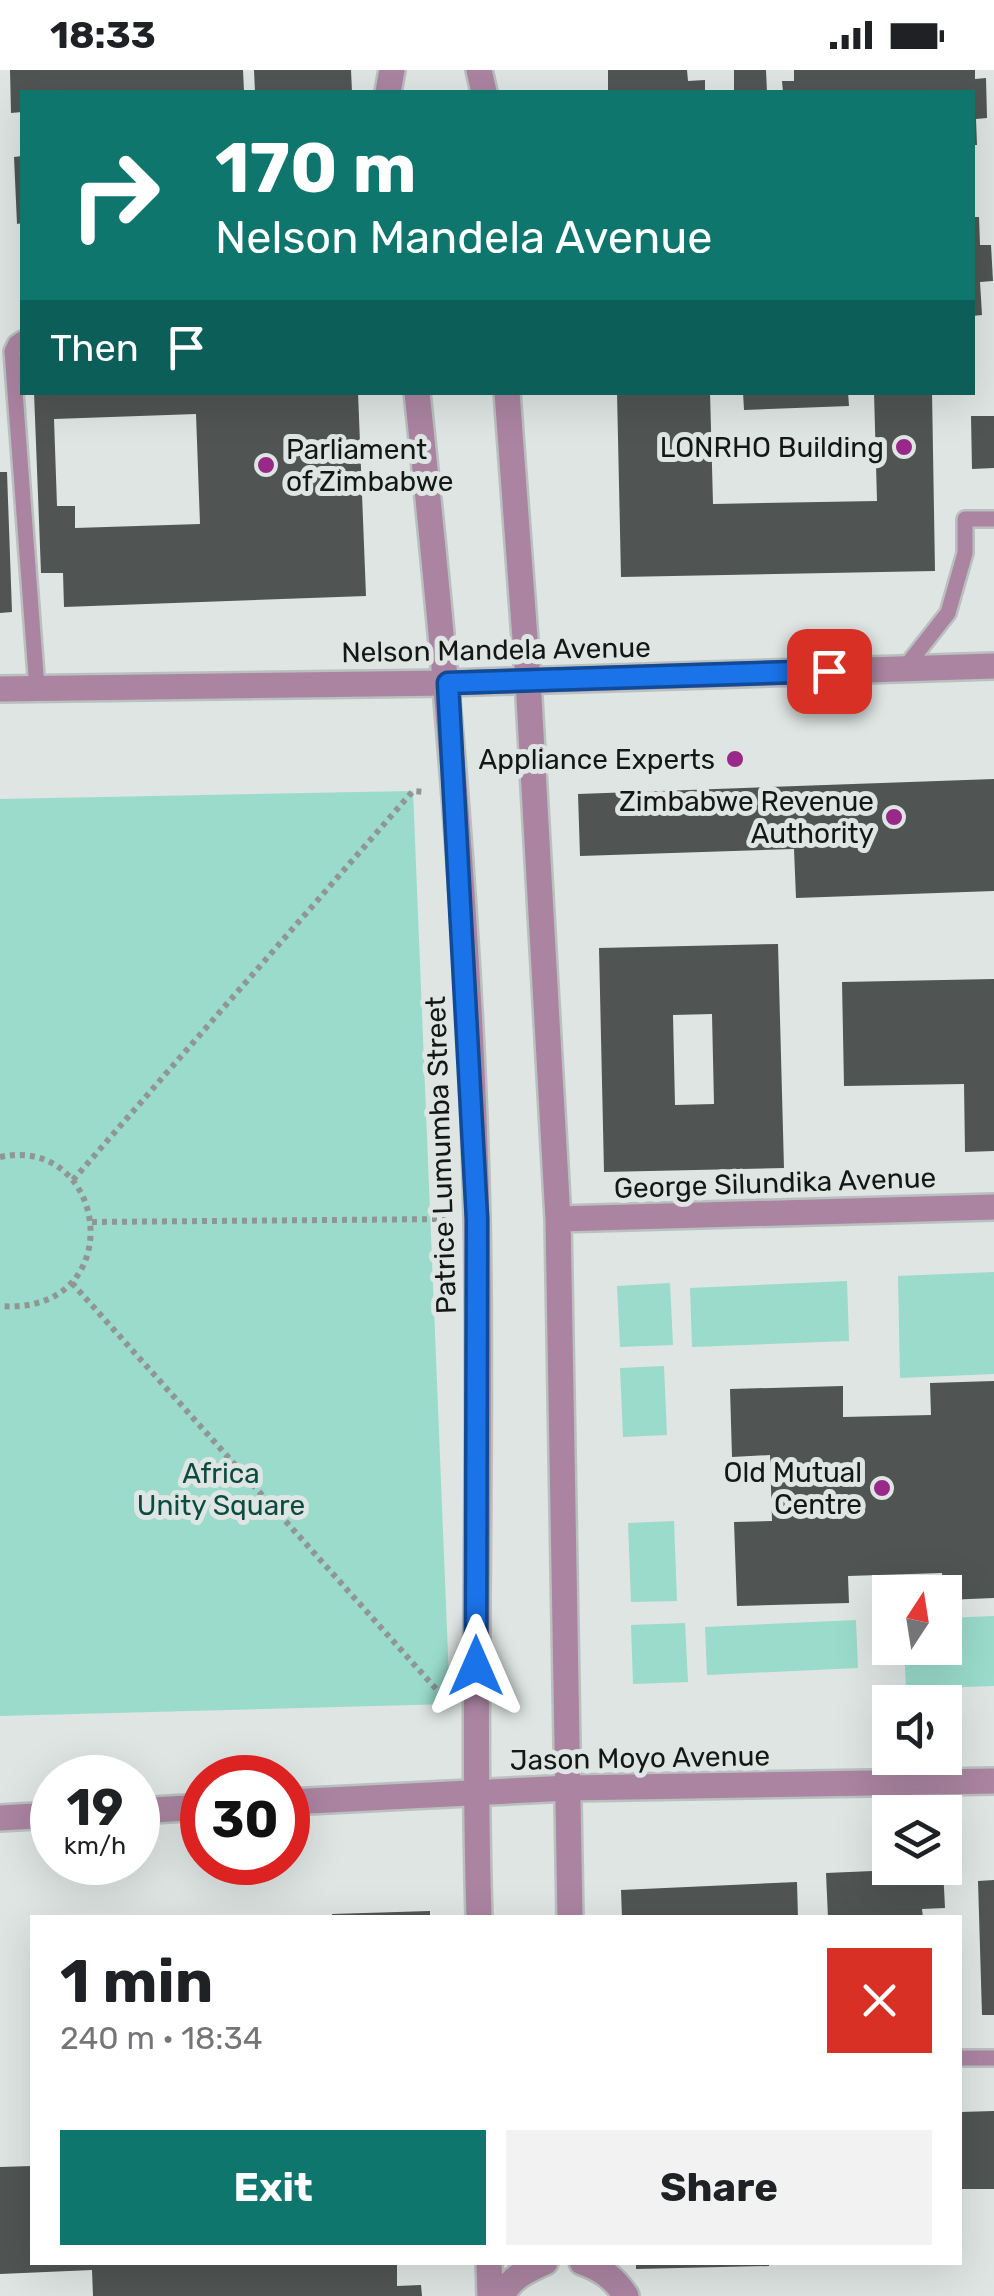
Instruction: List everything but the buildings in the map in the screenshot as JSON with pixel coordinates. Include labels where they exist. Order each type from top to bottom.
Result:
[{"type":"street","name":"Patrice Lumumba Street","points":[[418,395],[456,793],[477,1219],[479,1915]]},
{"type":"street","points":[[507,395],[528,680],[558,1220],[570,1915]]},
{"type":"street","name":"Nelson Mandela Avenue","points":[[0,689],[448,683],[994,666]]},
{"type":"street","name":"George Silundika Avenue","points":[[558,1220],[994,1208]]},
{"type":"street","name":"Jason Moyo Avenue","points":[[310,1801],[568,1788],[994,1780]]},
{"type":"street","points":[[0,1818],[30,1817]]},
{"type":"street","points":[[489,2265],[490,2296]]},
{"type":"street","points":[[502,2296],[524,2271],[538,2265]]},
{"type":"street","points":[[591,2265],[617,2282],[626,2296]]},
{"type":"lane","points":[[20,340],[12,352],[38,688]]},
{"type":"lane","points":[[904,669],[948,613],[966,553],[965,519],[994,519]]},
{"type":"lane","points":[[962,2058],[994,2058]]},
{"type":"path","points":[[73,1180],[413,791],[456,793]]},
{"type":"path","points":[[0,1157],[18,1154],[48,1162],[73,1180],[87,1202],[92,1222],[92,1244],[86,1263],[72,1283],[53,1299],[25,1308],[0,1306]]},
{"type":"path","points":[[92,1222],[477,1219]]},
{"type":"path","points":[[72,1283],[450,1704],[476,1703]]},
{"type":"green space","name":"Africa Unity Square","points":[[413,791],[450,1704],[0,1716],[0,799]]},
{"type":"green space","points":[[994,1272],[994,1374],[900,1378],[898,1276]]},
{"type":"green space","points":[[847,1281],[849,1341],[692,1347],[690,1288]]},
{"type":"green space","points":[[670,1283],[673,1345],[620,1347],[617,1286]]},
{"type":"green space","points":[[664,1366],[667,1435],[623,1437],[620,1368]]},
{"type":"green space","points":[[674,1521],[677,1601],[631,1602],[628,1523]]},
{"type":"green space","points":[[994,1616],[994,1686],[906,1685],[905,1665],[962,1665],[962,1617]]},
{"type":"green space","points":[[856,1620],[858,1668],[707,1675],[705,1627]]},
{"type":"green space","points":[[685,1623],[688,1682],[633,1684],[631,1625]]},
{"type":"place","name":"LONRHO Building","points":[[904,447]]},
{"type":"place","name":"Parliament of Zimbabwe","points":[[266,465]]},
{"type":"place","name":"Appliance Experts","points":[[735,759]]},
{"type":"place","name":"Zimbabwe Revenue Authority","points":[[894,817]]},
{"type":"place","name":"Old Mutual Centre","points":[[882,1488]]},
{"type":"route","points":[[476,1666],[477,1219],[448,683],[829,671]]}]
